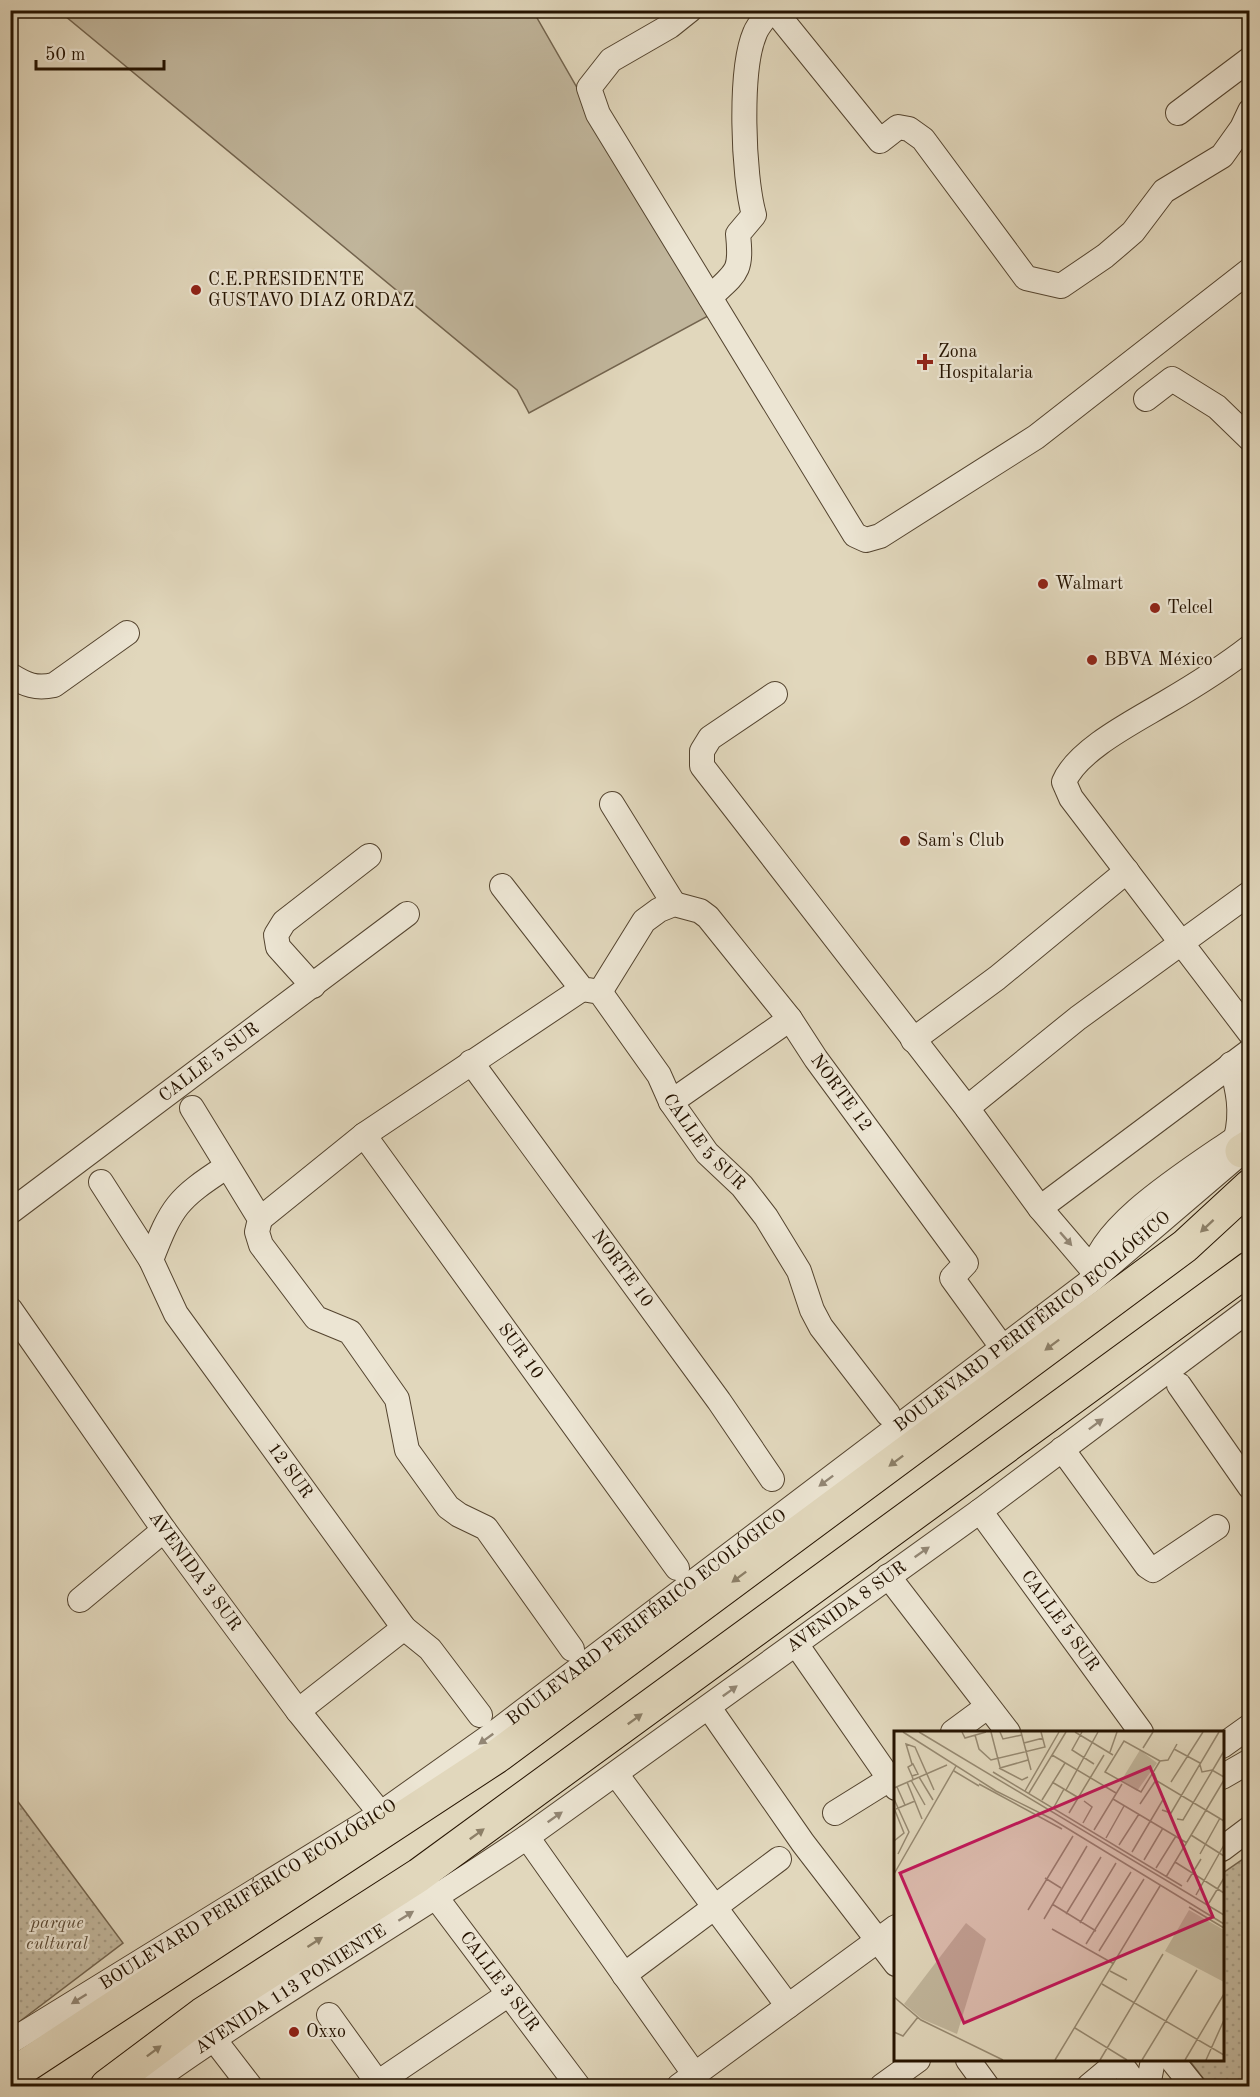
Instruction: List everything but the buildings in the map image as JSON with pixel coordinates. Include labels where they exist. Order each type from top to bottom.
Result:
[{"type":"highway","name":"BOULEVARD PERIFÉRICO ECOLÓGICO","points":[[10,2076],[385,1820],[496,1757],[1185,1246],[1250,1186]]},
{"type":"highway","points":[[107,2086],[203,2014],[428,1886],[1245,1273]]},
{"type":"street","points":[[690,10],[670,26],[611,60],[589,88],[598,114],[855,535],[867,540],[880,536],[1036,437],[1250,270]]},
{"type":"street","points":[[710,297],[737,273],[740,255],[738,234],[754,215],[744,163],[748,60],[755,32],[772,10],[880,141],[898,127],[909,129],[923,139],[1026,278],[1061,286],[1105,256],[1133,232],[1164,191],[1222,156],[1242,128],[1250,111]]},
{"type":"street","points":[[1178,113],[1250,59]]},
{"type":"street","points":[[1146,399],[1172,379],[1217,407],[1250,439]]},
{"type":"street","points":[[10,675],[26,685],[40,688],[54,685],[127,633]]},
{"type":"street","points":[[1245,1142],[1239,1093],[1245,1053],[1179,942],[1071,798],[1064,782],[1069,769],[1125,724],[1246,659]]},
{"type":"street","points":[[775,694],[710,738],[702,751],[702,766],[967,1108],[1040,1208],[1092,1274]]},
{"type":"street","points":[[572,1649],[486,1528],[459,1515],[441,1498],[407,1450],[397,1399],[350,1332],[316,1318],[261,1245],[257,1232],[260,1219],[364,1135],[471,1062],[591,991],[644,921],[659,910],[674,904],[612,804]]},
{"type":"street","points":[[313,986],[278,946],[276,935],[284,922],[369,856]]},
{"type":"street","points":[[913,1040],[997,978],[1127,871]]},
{"type":"street","name":"CALLE 5 SUR","points":[[502,886],[659,1075],[671,1102],[707,1153],[742,1186],[766,1217],[799,1271],[812,1310],[821,1327],[888,1414]]},
{"type":"street","points":[[967,1108],[1078,1018],[1179,942],[1250,893]]},
{"type":"street","name":"NORTE 12","points":[[674,904],[700,911],[708,917],[790,1019],[966,1263],[952,1278],[1002,1347]]},
{"type":"street","name":"CALLE 5 SUR","points":[[10,1212],[407,914]]},
{"type":"street","points":[[671,1102],[790,1019]]},
{"type":"street","points":[[1040,1208],[1245,1053]]},
{"type":"street","name":"NORTE 10","points":[[471,1062],[719,1401],[772,1479]]},
{"type":"street","points":[[192,1108],[226,1167],[260,1219]]},
{"type":"street","name":"SUR 10","points":[[364,1135],[677,1568]]},
{"type":"street","name":"BOULEVARD PERIFÉRICO ECOLÓGICO","points":[[10,2042],[385,1820],[497,1731],[1002,1347],[1092,1274],[1245,1142]]},
{"type":"street","points":[[151,1260],[165,1223],[176,1206],[190,1190],[226,1167]]},
{"type":"street","name":"12 SUR","points":[[101,1182],[151,1260],[176,1314],[404,1628],[430,1649],[480,1715]]},
{"type":"street","name":"AVENIDA 3 SUR","points":[[10,1309],[164,1530],[298,1711],[385,1820]]},
{"type":"street","name":"AVENIDA 8 SUR","points":[[428,1886],[528,1837],[980,1511],[1250,1309]]},
{"type":"street","points":[[1179,1385],[1250,1487]]},
{"type":"street","points":[[1062,1449],[1147,1566],[1154,1570],[1217,1527]]},
{"type":"street","name":"CALLE 5 SUR","points":[[980,1511],[1140,1731]]},
{"type":"street","points":[[80,1600],[164,1530]]},
{"type":"street","points":[[888,1576],[1007,1731]]},
{"type":"street","points":[[298,1711],[404,1628]]},
{"type":"street","points":[[796,1644],[894,1781],[835,1813]]},
{"type":"street","points":[[953,1731],[987,1707]]},
{"type":"street","points":[[714,1715],[803,1843],[886,1934],[894,1958]]},
{"type":"street","points":[[1224,1745],[1250,1726]]},
{"type":"street","points":[[1224,1776],[1250,1761]]},
{"type":"street","points":[[616,1774],[788,2006]]},
{"type":"street","points":[[1224,1846],[1250,1828]]},
{"type":"street","points":[[528,1837],[624,1975],[687,2081],[886,1934]]},
{"type":"street","points":[[624,1975],[779,1859]]},
{"type":"street","name":"CALLE 3 SUR","points":[[428,1886],[578,2086]]},
{"type":"street","name":"AVENIDA 113 PONIENTE","points":[[146,2086],[428,1886]]},
{"type":"street","points":[[329,2015],[377,2085],[509,1994]]},
{"type":"street","points":[[213,2038],[250,2086]]},
{"type":"street","points":[[882,2086],[917,2061]]},
{"type":"street","points":[[969,2061],[987,2086]]},
{"type":"street","points":[[1089,2086],[1118,2061]]},
{"type":"street","points":[[1120,2061],[1137,2086]]},
{"type":"street","points":[[1148,2086],[1154,2061]]},
{"type":"street","points":[[1173,2061],[1193,2086]]},
{"type":"green space","points":[[59,11],[533,11],[708,316],[529,413],[517,390]]},
{"type":"green space","name":"parque cultural","points":[[10,1791],[123,1943],[11,2028],[10,2028]]},
{"type":"green space","points":[[1249,1855],[1249,2086],[1209,2086],[1190,2061],[1224,2061],[1224,1872]]},
{"type":"place","name":"C.E.PRESIDENTE GUSTAVO DIAZ ORDAZ","points":[[196,290]]},
{"type":"place","name":"Zona Hospitalaria","points":[[925,362]]},
{"type":"place","name":"Walmart","points":[[1043,584]]},
{"type":"place","name":"Telcel","points":[[1155,608]]},
{"type":"place","name":"BBVA México","points":[[1092,660]]},
{"type":"place","name":"Sam's Club","points":[[905,841]]},
{"type":"place","name":"Oxxo","points":[[294,2032]]}]
